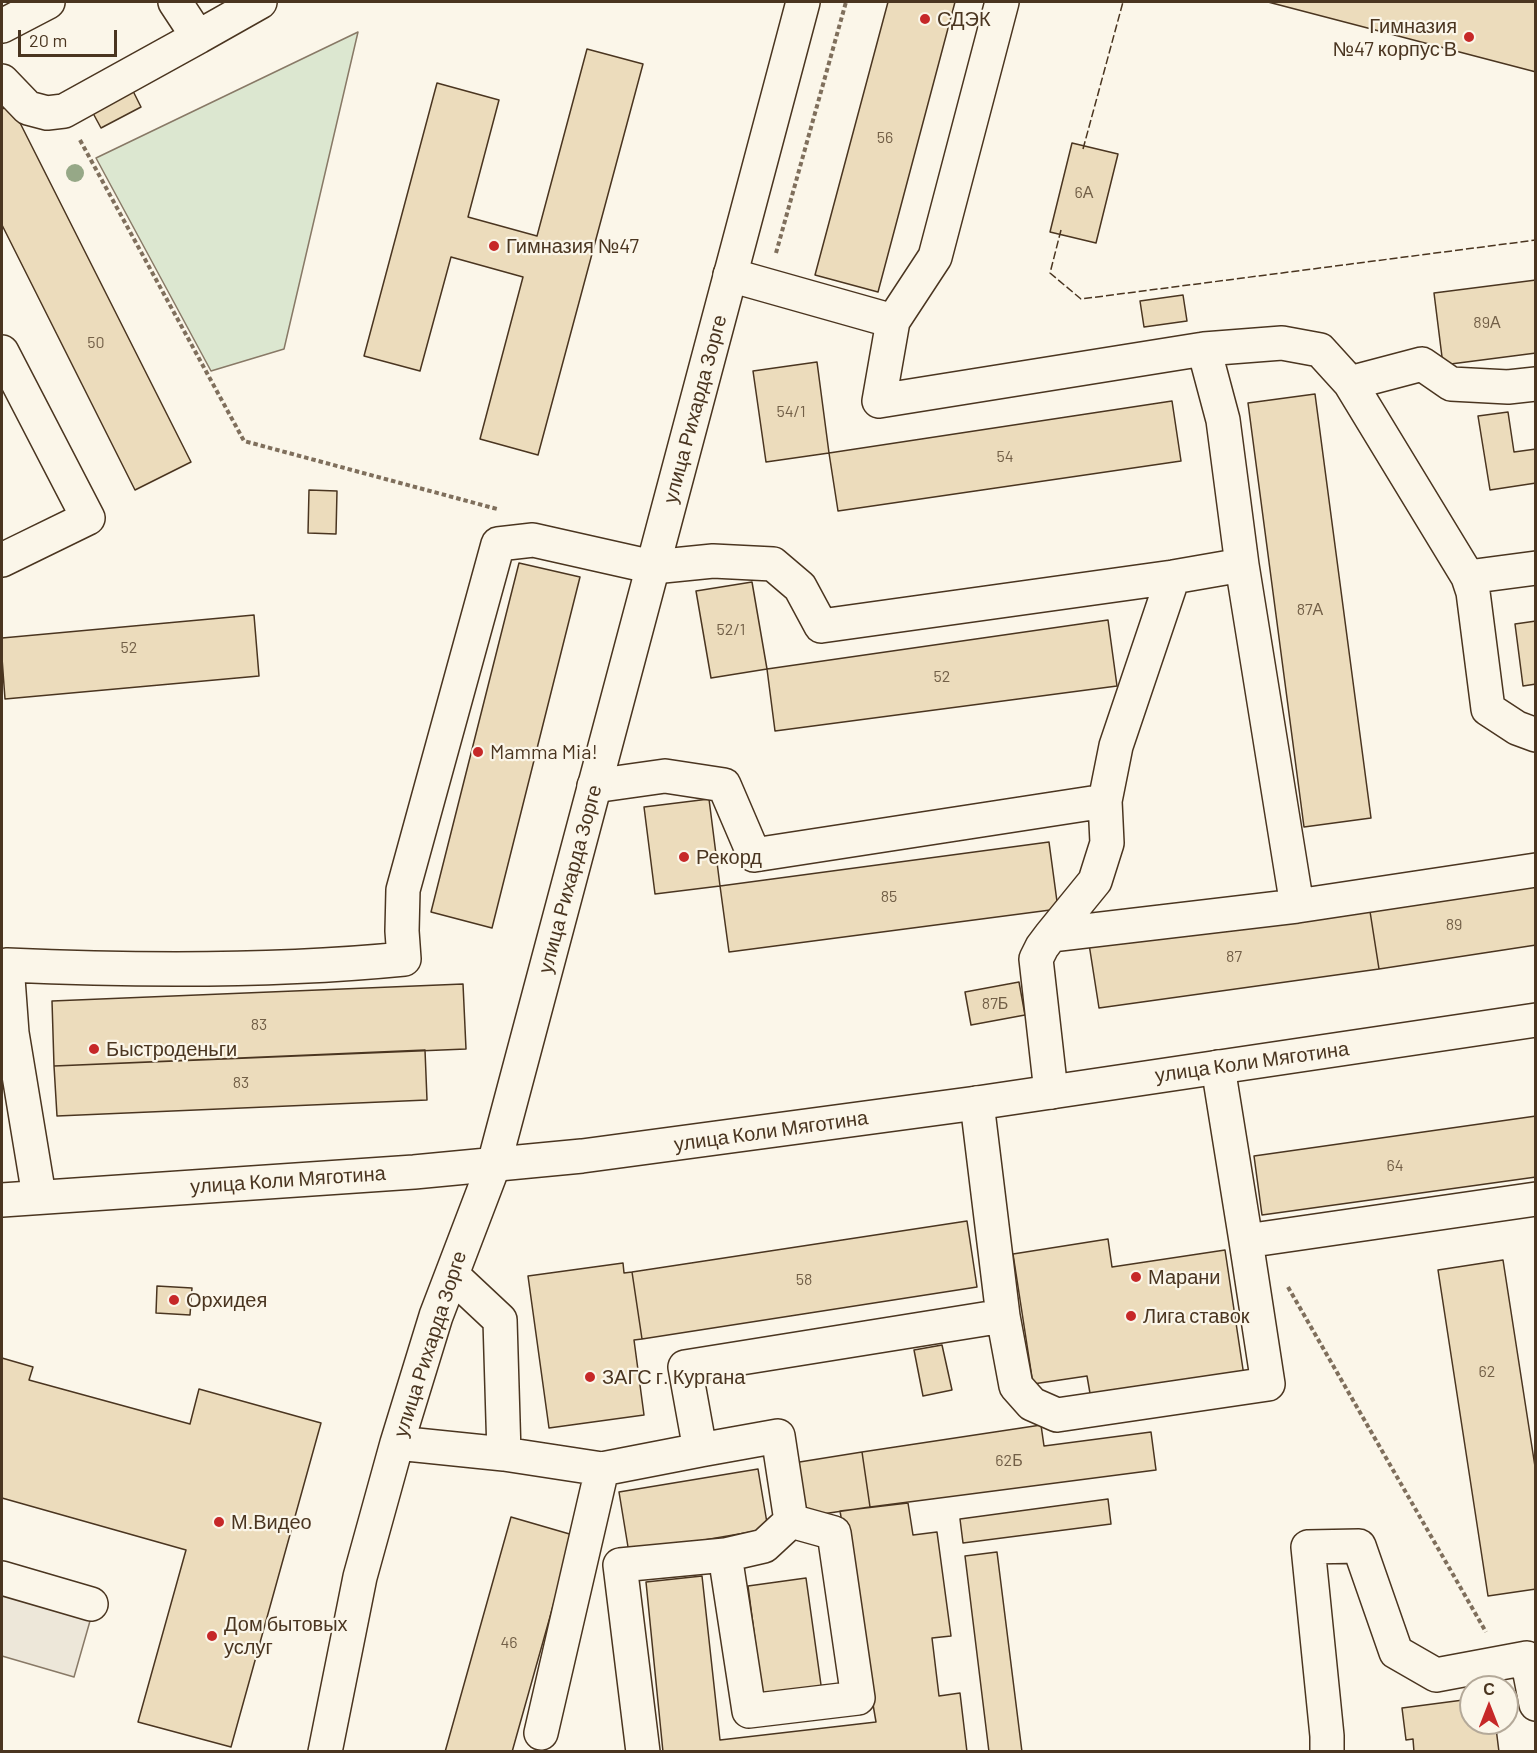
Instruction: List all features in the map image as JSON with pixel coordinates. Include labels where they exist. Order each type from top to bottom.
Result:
[{"type":"main road","points":[[2,26],[48,2]]},
{"type":"main road","points":[[175,2],[198,37]]},
{"type":"main road","points":[[2,81],[28,108],[47,113],[64,111],[260,2]]},
{"type":"main road","name":"улица Рихарда Зорге","points":[[325,1752],[360,1577],[397,1443],[436,1316],[494,1164],[803,2]]},
{"type":"main road","points":[[1002,2],[935,257],[893,321],[879,400],[1204,349],[1282,343],[1320,350],[1350,383],[1468,577],[1473,592],[1488,709],[1517,728],[1536,735]]},
{"type":"main road","points":[[730,275],[893,321]]},
{"type":"main road","points":[[1204,349],[1223,420],[1242,565],[1297,906]]},
{"type":"main road","points":[[2,352],[88,518],[2,560]]},
{"type":"main road","points":[[1350,383],[1422,364],[1451,384],[1508,387],[1536,384]]},
{"type":"main road","points":[[39,1196],[12,1033],[4,964],[194,970],[404,959],[403,890],[498,544],[533,540],[653,567],[713,561],[773,564],[800,587],[821,626],[1173,577],[1242,565]]},
{"type":"main road","points":[[1468,577],[1536,568]]},
{"type":"main road","points":[[1051,1092],[1036,959],[1051,934],[1095,880],[1107,843],[1105,801],[1116,746],[1173,577]]},
{"type":"main road","points":[[594,786],[665,776],[724,785],[754,855],[1105,801]]},
{"type":"main road","points":[[1051,934],[1297,906],[1536,870]]},
{"type":"main road","name":"улица Коли Мяготина","points":[[2,1200],[414,1172],[582,1156],[977,1103],[1536,1020]]},
{"type":"main road","points":[[977,1103],[1003,1316],[1016,1386],[1032,1404],[1057,1414],[1268,1384],[1254,1240],[1218,1067]]},
{"type":"main road","points":[[1254,1240],[1536,1199]]},
{"type":"main road","points":[[452,1275],[500,1320],[504,1454]]},
{"type":"main road","points":[[700,1450],[685,1367],[1003,1316]]},
{"type":"main road","points":[[397,1443],[504,1454],[602,1468],[778,1436],[791,1521]]},
{"type":"main road","points":[[538,1745],[602,1468]]},
{"type":"main road","points":[[725,1555],[748,1710],[858,1698],[834,1533],[791,1521]]},
{"type":"main road","points":[[643,1752],[620,1565],[725,1555],[764,1546],[791,1521]]},
{"type":"main road","points":[[1327,1752],[1308,1547],[1359,1546],[1396,1652],[1436,1675],[1522,1656],[1536,1704]]},
{"type":"main road","points":[[2,1578],[91,1604]]},
{"type":"path","points":[[767,285],[846,2]]},
{"type":"path","points":[[64,111],[244,441],[507,512]]},
{"type":"path","points":[[1254,1240],[1522,1656]]},
{"type":"green space","points":[[358,32],[284,349],[211,371],[96,158]]},
{"type":"shaded area","points":[[2,1581],[94,1607],[74,1677],[2,1656]]},
{"type":"building","points":[[888,2],[955,2],[878,292],[815,275]]},
{"type":"building","name":"Гимназия №47 корпус В","points":[[1268,2],[1536,2],[1536,72]]},
{"type":"building","name":"Гимназия №47","points":[[587,49],[643,64],[538,455],[480,439],[523,277],[451,257],[420,371],[364,356],[437,83],[499,100],[468,217],[537,236]]},
{"type":"building","points":[[128,81],[141,107],[101,128],[87,102]]},
{"type":"building","points":[[11,105],[191,462],[135,490],[2,225],[2,109]]},
{"type":"building","points":[[1072,143],[1118,154],[1096,243],[1050,232]]},
{"type":"building","points":[[1536,280],[1536,353],[1443,365],[1434,293]]},
{"type":"building","points":[[1183,295],[1187,321],[1144,327],[1140,301]]},
{"type":"building","points":[[817,362],[829,453],[766,462],[753,371]]},
{"type":"building","points":[[1315,394],[1371,818],[1304,827],[1248,403]]},
{"type":"building","points":[[1172,401],[1181,461],[838,511],[829,453]]},
{"type":"building","points":[[1508,412],[1514,452],[1536,449],[1536,483],[1490,490],[1478,416]]},
{"type":"building","points":[[309,490],[337,491],[336,534],[308,533]]},
{"type":"building","points":[[519,563],[580,577],[492,928],[431,912]]},
{"type":"building","points":[[752,582],[767,669],[711,678],[696,591]]},
{"type":"building","points":[[254,615],[259,676],[5,699],[2,638]]},
{"type":"building","points":[[1108,620],[1117,686],[775,731],[767,669]]},
{"type":"building","points":[[1536,621],[1536,684],[1523,686],[1515,624]]},
{"type":"building","points":[[709,799],[720,886],[655,894],[644,807]]},
{"type":"building","points":[[1049,842],[1058,909],[729,952],[720,886]]},
{"type":"building","points":[[1536,880],[1536,945],[1379,969],[1369,905]]},
{"type":"building","points":[[1369,905],[1379,969],[1099,1008],[1089,944]]},
{"type":"building","points":[[1019,982],[1025,1015],[971,1025],[965,992]]},
{"type":"building","points":[[463,984],[466,1049],[54,1066],[52,1001]]},
{"type":"building","points":[[425,1050],[427,1100],[57,1116],[54,1066]]},
{"type":"building","points":[[1536,1116],[1536,1177],[1262,1215],[1254,1156]]},
{"type":"building","points":[[967,1221],[977,1287],[642,1339],[632,1272]]},
{"type":"building","points":[[1108,1239],[1112,1267],[1225,1250],[1244,1376],[1091,1399],[1087,1376],[1033,1384],[1013,1254]]},
{"type":"building","points":[[1503,1260],[1536,1473],[1536,1589],[1488,1596],[1438,1270]]},
{"type":"building","name":"ЗАГС г. Кургана","points":[[623,1263],[624,1273],[632,1272],[642,1339],[634,1340],[644,1415],[549,1428],[528,1276]]},
{"type":"building","name":"Орхидея","points":[[157,1286],[192,1288],[190,1315],[156,1313]]},
{"type":"building","points":[[942,1345],[952,1390],[923,1396],[914,1350]]},
{"type":"building","name":"Дом бытовых услуг","points":[[2,1358],[33,1367],[29,1380],[190,1424],[199,1389],[321,1423],[231,1747],[138,1722],[186,1550],[2,1498]]},
{"type":"building","points":[[1041,1425],[1044,1446],[1151,1432],[1156,1470],[870,1507],[862,1452]]},
{"type":"building","points":[[862,1452],[870,1507],[795,1518],[787,1464]]},
{"type":"building","points":[[758,1469],[768,1529],[629,1553],[619,1492]]},
{"type":"building","points":[[1108,1499],[1111,1524],[963,1543],[960,1519]]},
{"type":"building","points":[[908,1503],[913,1535],[937,1532],[951,1636],[932,1638],[939,1696],[960,1693],[967,1752],[663,1752],[646,1582],[702,1576],[720,1740],[876,1722],[840,1511]]},
{"type":"building","points":[[511,1517],[573,1535],[512,1752],[445,1752]]},
{"type":"building","points":[[997,1552],[1022,1752],[989,1752],[965,1556]]},
{"type":"building","points":[[806,1578],[822,1692],[763,1701],[748,1586]]},
{"type":"building","points":[[1459,1701],[1459,1735],[1497,1735],[1499,1752],[1414,1752],[1413,1739],[1406,1740],[1402,1708]]},
{"type":"fence","points":[[1083,149],[1123,2]]},
{"type":"fence","points":[[1061,230],[1050,273],[1081,299],[1536,240]]},
{"type":"place","name":"СДЭК","points":[[925,19]]},
{"type":"place","name":"Гимназия №47 корпус В","points":[[1469,37]]},
{"type":"place","name":"Гимназия №47","points":[[494,246]]},
{"type":"place","name":"Mamma Mia!","points":[[478,752]]},
{"type":"place","name":"Рекорд","points":[[684,857]]},
{"type":"place","name":"Быстроденьги","points":[[94,1049]]},
{"type":"place","name":"Марани","points":[[1136,1277]]},
{"type":"place","name":"Орхидея","points":[[174,1300]]},
{"type":"place","name":"Лига ставок","points":[[1131,1316]]},
{"type":"place","name":"ЗАГС г. Кургана","points":[[590,1377]]},
{"type":"place","name":"М.Видео","points":[[219,1522]]},
{"type":"place","name":"Дом бытовых услуг","points":[[212,1636]]}]
